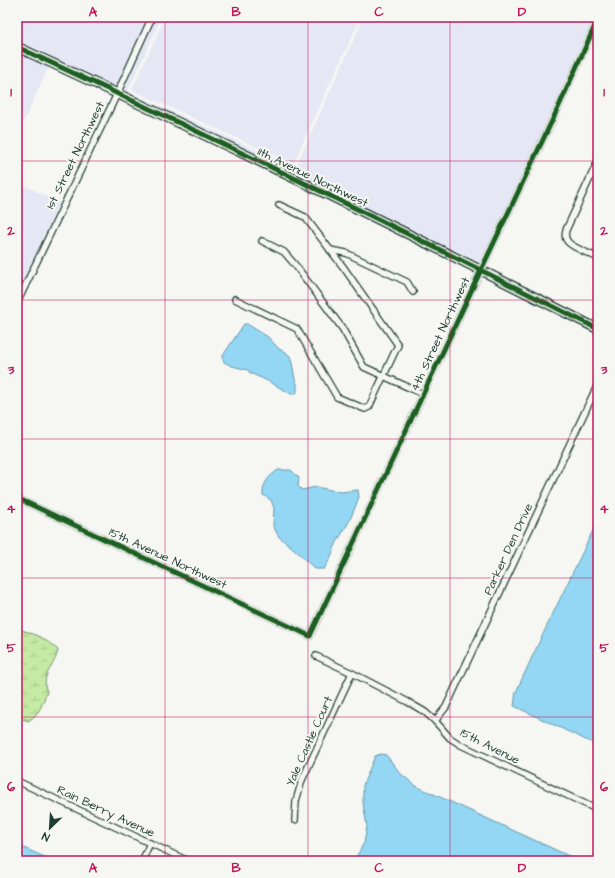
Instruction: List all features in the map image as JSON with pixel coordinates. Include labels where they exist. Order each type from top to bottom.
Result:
[{"type":"street","name":"1st Street Northwest","points":[[17,302],[117,94],[152,17]]},
{"type":"street","name":"4th Street Northwest","points":[[310,636],[422,394],[559,106],[598,19]]},
{"type":"street","name":"11th Avenue Northwest","points":[[17,47],[234,149],[481,270],[598,330]]},
{"type":"street","points":[[598,161],[566,230],[565,236],[568,242],[598,258]]},
{"type":"street","points":[[235,299],[298,328],[337,397],[365,409],[369,407],[398,345],[344,268],[305,217],[279,205]]},
{"type":"street","points":[[262,241],[284,252],[305,277],[344,331],[364,367],[422,394]]},
{"type":"street","points":[[330,250],[346,253],[407,282],[413,292]]},
{"type":"street","name":"Parker Den Drive","points":[[435,721],[446,707],[476,641],[596,396],[598,384]]},
{"type":"street","name":"15th Avenue Northwest","points":[[17,498],[310,636]]},
{"type":"street","name":"15th Avenue","points":[[316,656],[352,673],[425,712],[450,738],[461,745],[598,810]]},
{"type":"street","name":"Yale Castle Court","points":[[295,820],[296,801],[302,780],[352,673]]},
{"type":"street","name":"Rain Berry Avenue","points":[[17,781],[186,860]]},
{"type":"street","points":[[142,861],[150,843]]},
{"type":"shaded area","points":[[17,17],[148,17],[115,89],[17,43]]},
{"type":"shaded area","points":[[156,17],[162,17],[129,89],[129,92],[294,167],[296,166],[364,17],[595,17],[556,105],[479,265],[122,91]]},
{"type":"shaded area","points":[[165,17],[361,17],[293,164],[132,90]]},
{"type":"shaded area","points":[[17,52],[49,66],[17,136]]},
{"type":"shaded area","points":[[17,182],[60,203],[17,294]]},
{"type":"green space","points":[[17,629],[39,636],[58,650],[45,680],[47,692],[42,705],[38,712],[28,721],[17,717]]},
{"type":"water","points":[[244,324],[247,324],[268,337],[279,349],[290,356],[297,384],[297,392],[295,394],[291,394],[250,373],[248,370],[232,366],[224,362],[222,357]]},
{"type":"water","points":[[278,470],[291,470],[299,478],[298,486],[302,490],[316,487],[341,492],[358,490],[359,497],[350,520],[324,569],[315,569],[279,537],[273,526],[274,508],[271,500],[263,495],[263,491],[267,481]]},
{"type":"water","points":[[598,520],[598,745],[514,706],[516,692]]},
{"type":"water","points":[[381,754],[386,755],[401,774],[416,786],[580,861],[354,861],[364,843],[367,826],[363,803],[363,785],[375,756]]},
{"type":"water","points":[[17,845],[54,861],[17,861]]},
{"type":"cycle path","points":[[17,498],[310,636],[559,106],[598,19]]},
{"type":"cycle path","points":[[17,47],[309,185],[598,329]]}]
